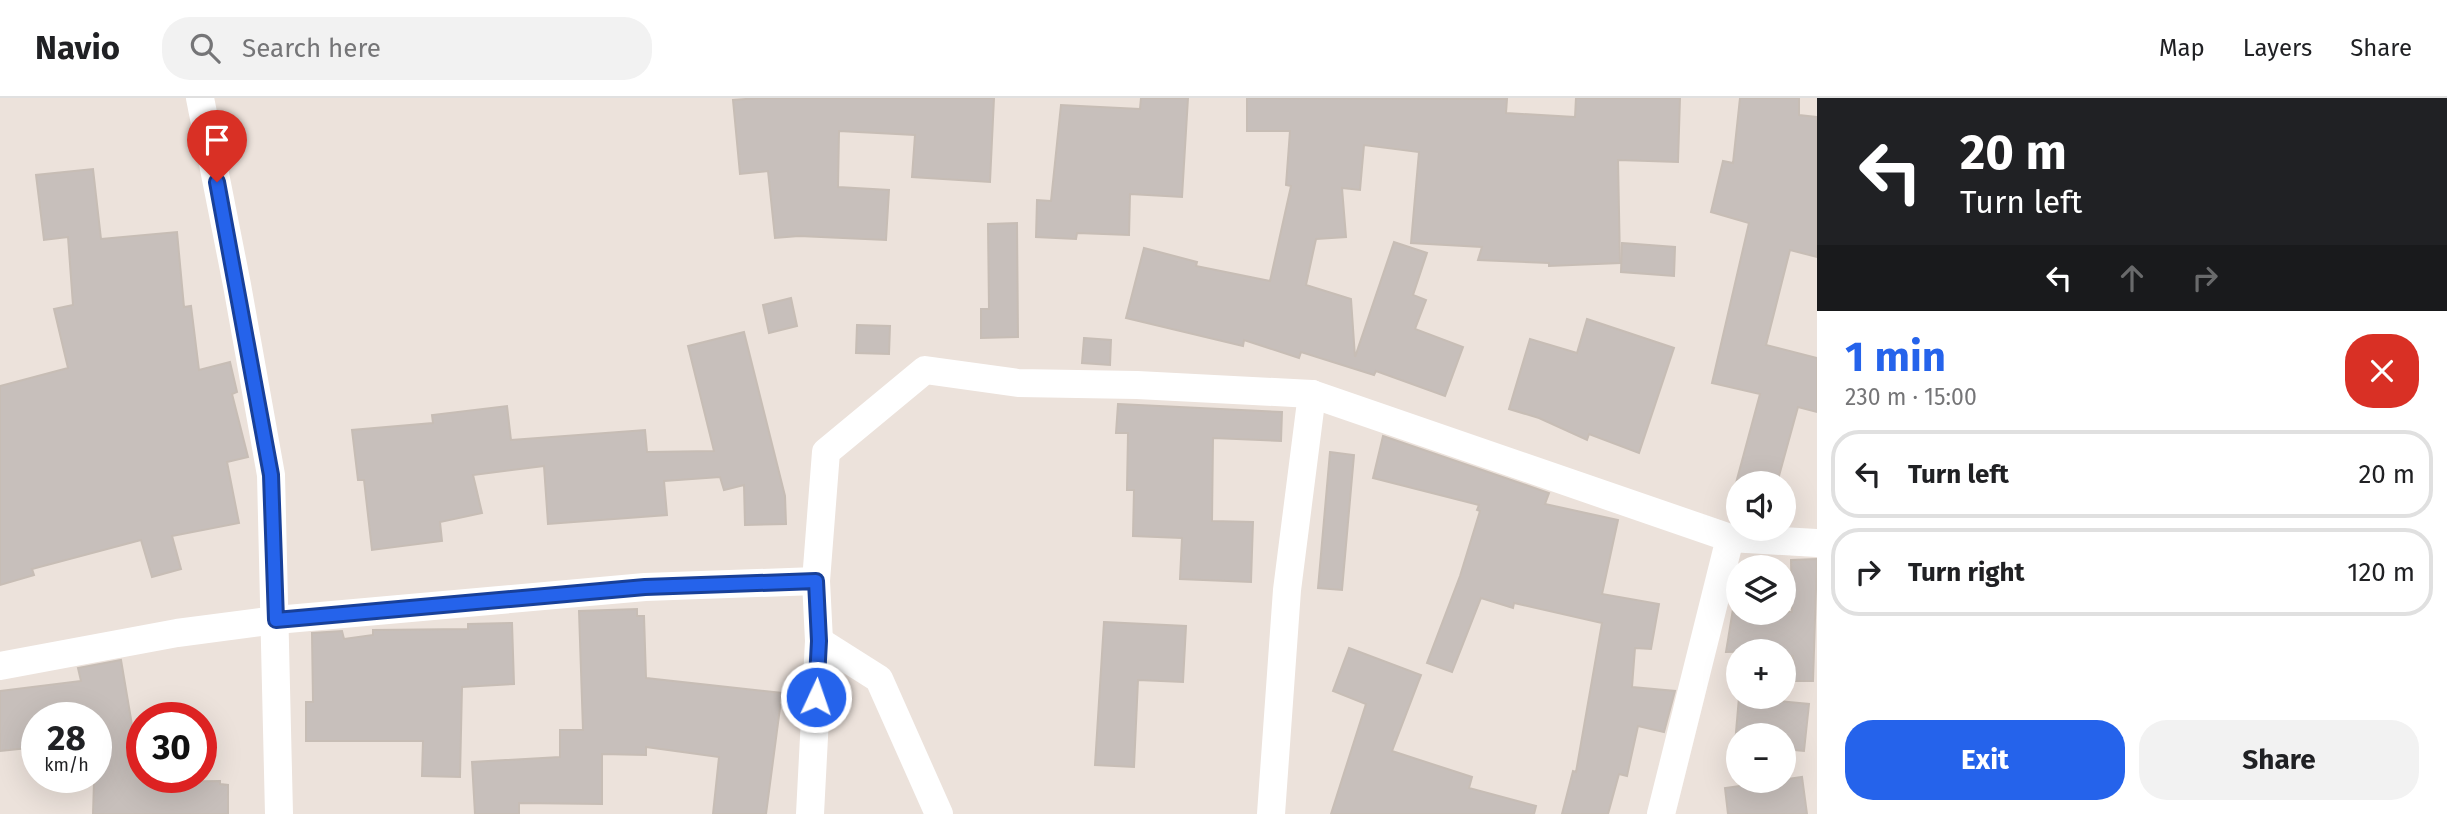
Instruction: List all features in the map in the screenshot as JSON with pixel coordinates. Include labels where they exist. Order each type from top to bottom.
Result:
[{"type":"street","points":[[200,98],[271,475],[279,814]]},
{"type":"street","points":[[810,814],[819,641],[816,581],[825,452],[925,370],[1018,383],[1138,385],[1312,394],[1726,537]]},
{"type":"street","points":[[1271,814],[1287,590],[1312,394]]},
{"type":"street","points":[[1661,814],[1729,541]]},
{"type":"street","points":[[1782,541],[1817,543]]},
{"type":"street","points":[[0,666],[177,633],[276,620],[645,587],[816,581]]},
{"type":"street","points":[[819,641],[879,679],[939,814]]},
{"type":"building","points":[[994,98],[990,182],[912,177],[915,135],[839,131],[838,187],[889,190],[886,240],[799,236],[775,238],[768,171],[740,174],[733,100]]},
{"type":"building","points":[[1141,98],[1188,98],[1182,197],[1130,194],[1129,235],[1077,233],[1076,239],[1036,237],[1037,200],[1051,201],[1061,105],[1140,109]]},
{"type":"building","points":[[1247,98],[1507,99],[1506,113],[1575,117],[1576,98],[1680,98],[1678,162],[1618,160],[1620,263],[1549,266],[1549,263],[1478,260],[1482,247],[1411,243],[1419,152],[1364,145],[1360,190],[1342,188],[1346,237],[1316,239],[1306,285],[1351,299],[1355,357],[1394,242],[1427,253],[1413,295],[1426,300],[1415,329],[1463,347],[1445,396],[1376,371],[1374,375],[1301,352],[1299,358],[1244,340],[1243,346],[1126,318],[1144,248],[1197,262],[1196,266],[1270,281],[1291,186],[1286,185],[1290,131],[1247,131]]},
{"type":"building","points":[[1740,98],[1799,98],[1799,115],[1817,117],[1817,257],[1790,250],[1766,345],[1817,358],[1817,412],[1798,407],[1780,471],[1739,471],[1760,394],[1712,383],[1749,223],[1711,212],[1723,161],[1733,163]]},
{"type":"building","points":[[93,169],[101,239],[177,232],[184,307],[191,306],[199,370],[230,362],[237,392],[232,394],[248,457],[227,462],[239,523],[172,536],[181,569],[152,577],[141,540],[32,569],[34,575],[0,585],[0,386],[68,368],[54,309],[73,305],[68,237],[44,240],[36,175]]},
{"type":"building","points":[[1017,223],[1018,337],[981,338],[981,309],[989,309],[988,224]]},
{"type":"building","points":[[1622,243],[1675,247],[1674,276],[1621,272]]},
{"type":"building","points":[[791,298],[797,326],[769,333],[763,305]]},
{"type":"building","points":[[1587,319],[1674,348],[1639,453],[1589,434],[1587,440],[1539,418],[1509,409],[1530,339],[1577,353]]},
{"type":"building","points":[[857,325],[890,326],[889,354],[856,353]]},
{"type":"building","points":[[744,332],[785,496],[786,524],[745,525],[744,485],[724,490],[720,477],[664,481],[667,515],[548,524],[544,466],[473,475],[482,513],[440,522],[442,541],[372,550],[364,480],[358,480],[352,430],[433,423],[432,415],[507,406],[511,440],[645,430],[647,452],[714,451],[688,346]]},
{"type":"building","points":[[1084,338],[1111,340],[1110,365],[1082,363]]},
{"type":"building","points":[[1118,404],[1282,412],[1281,441],[1213,438],[1212,521],[1253,522],[1251,582],[1180,579],[1182,538],[1133,536],[1134,490],[1127,490],[1128,433],[1116,433]]},
{"type":"building","points":[[1383,436],[1549,493],[1545,504],[1618,520],[1602,594],[1659,604],[1651,649],[1635,648],[1632,687],[1675,691],[1664,732],[1638,726],[1627,776],[1619,774],[1608,814],[1562,814],[1573,771],[1576,772],[1602,623],[1514,603],[1513,608],[1481,598],[1452,672],[1427,663],[1460,576],[1480,511],[1477,510],[1479,505],[1373,478]]},
{"type":"building","points":[[1330,452],[1354,455],[1342,590],[1318,588]]},
{"type":"building","points":[[1817,559],[1813,681],[1796,681],[1796,639],[1728,639],[1730,625],[1796,625],[1796,560]]},
{"type":"building","points":[[637,609],[637,616],[644,616],[646,678],[782,693],[766,814],[713,814],[719,757],[646,747],[646,755],[602,754],[602,804],[519,803],[519,814],[475,814],[472,762],[560,757],[560,730],[583,730],[579,611]]},
{"type":"building","points":[[1104,622],[1186,626],[1183,682],[1138,680],[1134,767],[1095,765]]},
{"type":"building","points":[[512,623],[514,684],[462,687],[460,777],[422,776],[423,741],[306,741],[306,702],[313,702],[312,633],[342,631],[344,639],[373,635],[373,630],[468,629],[468,624]]},
{"type":"building","points":[[1349,648],[1421,675],[1392,751],[1472,777],[1469,788],[1536,806],[1534,814],[1331,814],[1366,704],[1333,691]]},
{"type":"building","points":[[121,660],[128,702],[126,793],[217,793],[217,781],[220,781],[220,784],[228,785],[228,814],[93,814],[94,793],[112,793],[112,702],[21,702],[21,749],[0,751],[0,691],[81,681],[78,668]]},
{"type":"building","points":[[1796,703],[1809,704],[1804,751],[1796,750],[1796,723],[1737,723],[1738,709],[1796,709]]},
{"type":"building","points":[[1802,777],[1807,814],[1728,814],[1725,788],[1726,793],[1796,793],[1796,778]]},
{"type":"route","points":[[217,182],[271,475],[276,620],[645,587],[816,581],[819,641],[816,697]]}]
